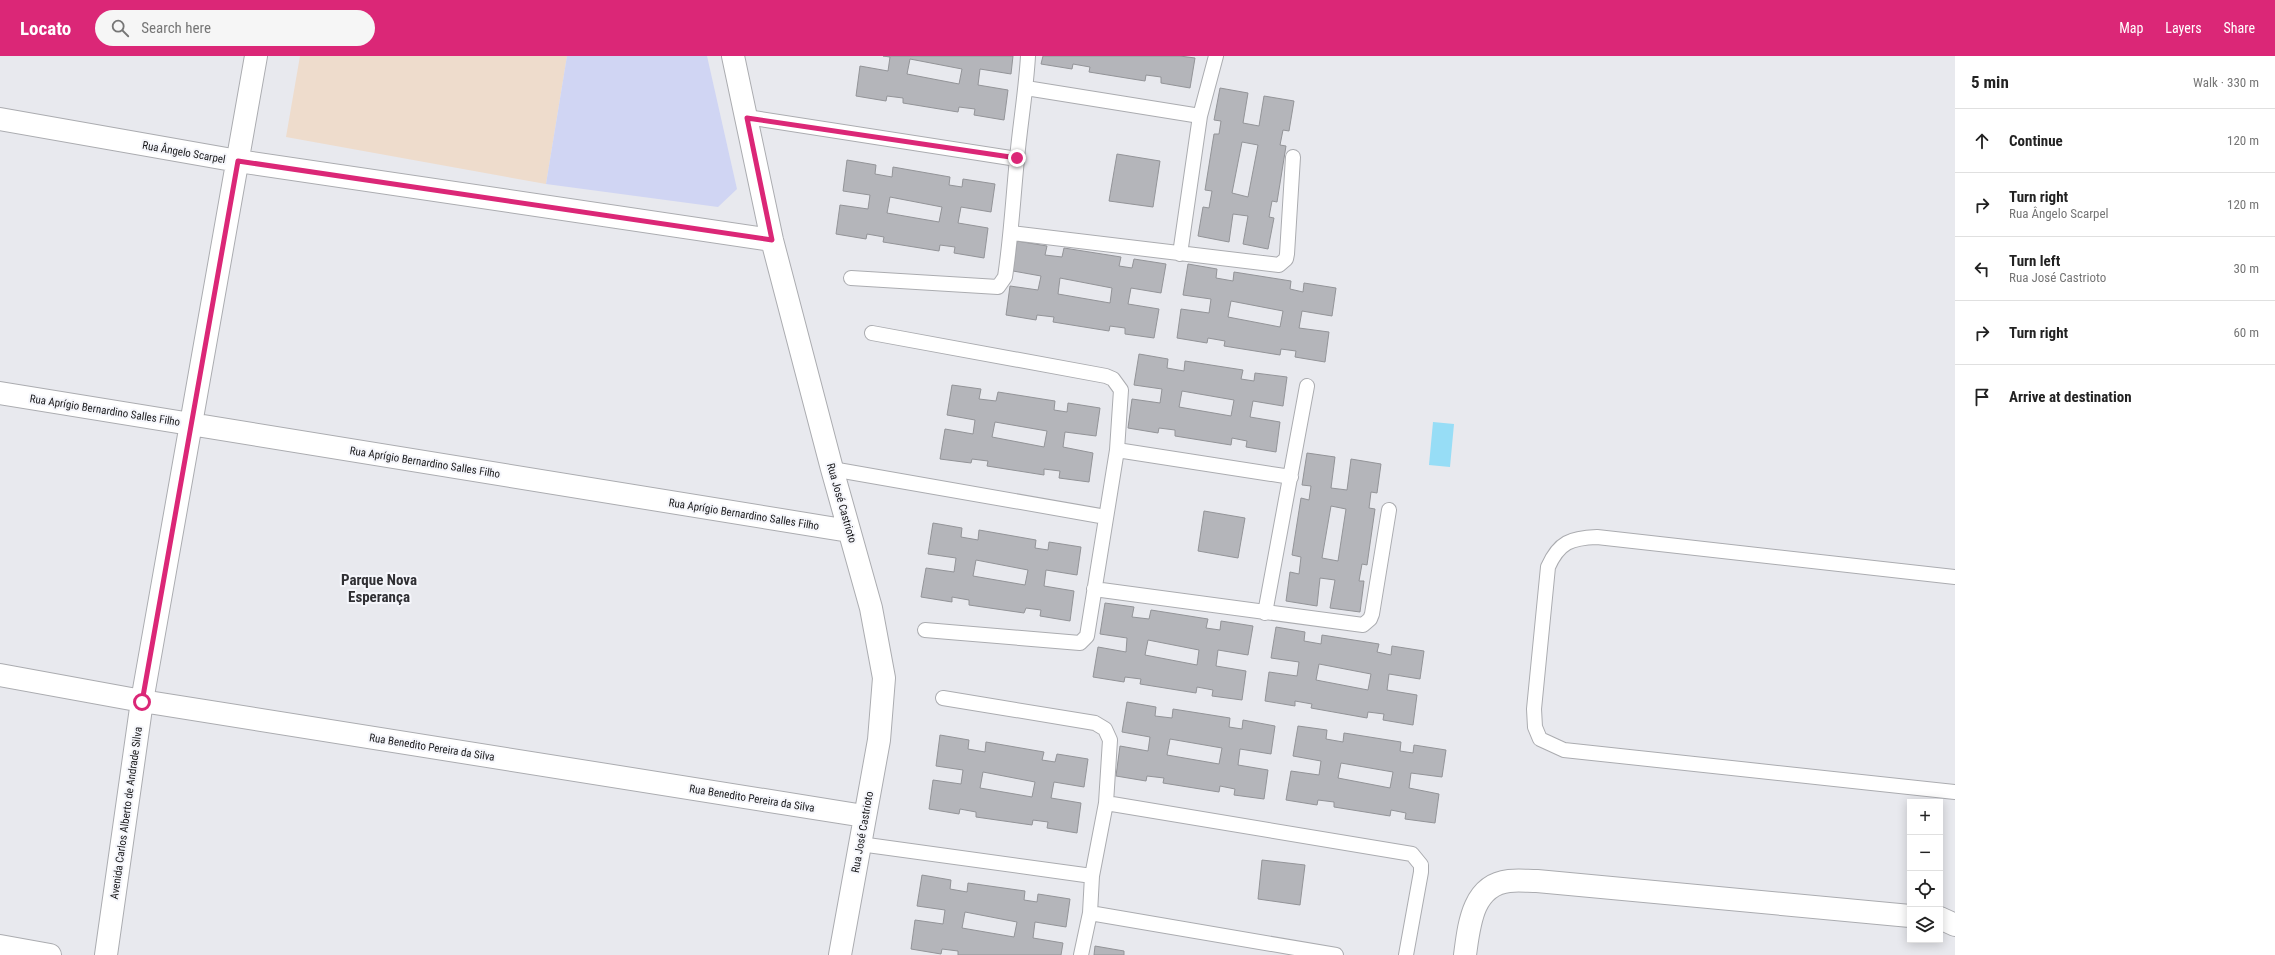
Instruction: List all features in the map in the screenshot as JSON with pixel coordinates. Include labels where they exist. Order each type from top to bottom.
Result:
[{"type":"street","name":"Avenida Carlos Alberto de Andrade Silva","points":[[106,955],[142,702],[256,56]]},
{"type":"street","name":"Rua José Castrioto","points":[[733,56],[772,240],[832,469],[871,608],[884,678],[879,740],[840,955]]},
{"type":"street","name":"Rua Ângelo Scarpel","points":[[0,119],[238,161],[772,240]]},
{"type":"street","name":"Rua Aprígio Bernardino Salles Filho","points":[[0,393],[849,531]]},
{"type":"street","name":"Rua Benedito Pereira da Silva","points":[[0,675],[142,702],[864,816]]},
{"type":"street","points":[[1465,955],[1471,918],[1479,898],[1490,887],[1508,881],[1537,881],[1907,916]]},
{"type":"street","points":[[1943,919],[1955,925]]},
{"type":"street","points":[[0,946],[50,955]]},
{"type":"lane","points":[[851,278],[998,287],[1002,283],[1005,277],[1012,233],[1017,158],[1026,88],[1028,56]]},
{"type":"lane","points":[[1180,254],[1200,116],[1216,56]]},
{"type":"lane","points":[[1026,88],[1200,116]]},
{"type":"lane","points":[[747,118],[1017,158]]},
{"type":"lane","points":[[1012,233],[1271,265],[1282,263],[1287,254],[1293,157]]},
{"type":"lane","points":[[872,333],[1106,376],[1113,379],[1121,390],[1122,397],[1118,450],[1087,636],[1080,643],[925,630]]},
{"type":"lane","points":[[1265,612],[1291,477],[1306,386]]},
{"type":"lane","points":[[1118,450],[1291,477]]},
{"type":"lane","points":[[832,469],[1106,517]]},
{"type":"lane","points":[[1094,590],[1358,625],[1367,622],[1372,614],[1389,510]]},
{"type":"lane","points":[[1955,577],[1597,537],[1579,538],[1561,545],[1554,554],[1548,567],[1534,709],[1535,727],[1540,739],[1564,750],[1955,792]]},
{"type":"lane","points":[[943,698],[1094,723],[1105,729],[1110,740],[1106,803],[1092,876],[1090,912],[1081,955]]},
{"type":"lane","points":[[1106,803],[1412,854],[1421,864],[1421,872],[1406,955]]},
{"type":"lane","points":[[860,844],[1092,876]]},
{"type":"lane","points":[[1090,912],[1336,955]]},
{"type":"shaded area","points":[[300,56],[567,56],[546,184],[286,137]]},
{"type":"shaded area","points":[[567,56],[707,56],[737,189],[718,207],[546,184]]},
{"type":"shaded area","points":[[1433,422],[1454,424],[1450,467],[1429,465]]},
{"type":"building","points":[[883,56],[1013,56],[1011,74],[980,69],[978,85],[1008,90],[1004,120],[974,115],[975,109],[959,107],[958,112],[903,103],[903,98],[887,96],[886,101],[856,96],[860,66],[888,71],[890,57]],"holes":[[[910,59],[962,69],[959,84],[907,74]]]},
{"type":"building","points":[[1043,56],[1180,56],[1195,58],[1190,88],[1161,83],[1161,77],[1146,75],[1145,81],[1089,72],[1090,67],[1073,64],[1072,69],[1041,64]]},
{"type":"building","points":[[1220,88],[1248,93],[1243,123],[1259,126],[1264,96],[1294,101],[1289,131],[1283,130],[1280,145],[1286,146],[1277,202],[1272,201],[1269,217],[1274,218],[1268,249],[1243,244],[1248,216],[1233,214],[1229,242],[1198,236],[1203,207],[1209,208],[1212,191],[1205,190],[1214,134],[1219,134],[1221,121],[1214,120]],"holes":[[[1242,142],[1258,145],[1248,197],[1232,193]]]},
{"type":"building","points":[[1117,154],[1160,161],[1153,207],[1109,201]]},
{"type":"building","points":[[847,160],[876,165],[875,174],[892,177],[893,167],[950,177],[949,185],[962,187],[963,179],[995,184],[991,212],[961,207],[958,223],[988,228],[984,258],[954,253],[955,247],[940,245],[939,251],[883,242],[884,237],[867,234],[866,239],[836,234],[840,205],[868,209],[870,195],[843,191]],"holes":[[[890,197],[942,207],[939,222],[887,213]]]},
{"type":"building","points":[[1017,241],[1047,246],[1045,255],[1062,257],[1064,248],[1121,257],[1119,266],[1132,268],[1134,259],[1166,264],[1161,293],[1131,288],[1128,304],[1159,309],[1154,338],[1125,334],[1125,328],[1110,326],[1109,331],[1053,322],[1054,317],[1037,315],[1036,320],[1006,315],[1010,286],[1038,290],[1041,276],[1013,271]],"holes":[[[1060,278],[1112,288],[1110,303],[1058,294]]]},
{"type":"building","points":[[1188,264],[1217,269],[1216,278],[1233,281],[1234,272],[1291,281],[1290,289],[1303,292],[1304,283],[1336,288],[1332,316],[1302,311],[1299,328],[1329,332],[1325,362],[1295,357],[1296,351],[1281,349],[1280,355],[1224,346],[1225,341],[1208,338],[1207,343],[1177,338],[1181,309],[1209,313],[1211,299],[1183,295]],"holes":[[[1231,301],[1283,311],[1280,327],[1228,317]]]},
{"type":"building","points":[[1139,354],[1168,359],[1167,368],[1184,371],[1185,361],[1243,370],[1241,379],[1254,381],[1255,373],[1287,377],[1283,406],[1253,401],[1250,417],[1280,422],[1276,452],[1246,447],[1247,441],[1232,438],[1231,445],[1175,436],[1175,430],[1159,428],[1158,433],[1128,428],[1132,399],[1160,403],[1162,389],[1134,385]],"holes":[[[1182,391],[1234,400],[1231,416],[1179,407]]]},
{"type":"building","points":[[952,385],[981,389],[979,399],[996,401],[998,392],[1055,401],[1054,410],[1067,412],[1068,403],[1100,408],[1096,436],[1065,432],[1063,447],[1093,453],[1089,482],[1059,478],[1060,471],[1044,469],[1044,475],[987,466],[988,461],[972,459],[971,463],[940,459],[945,429],[973,434],[975,420],[947,415]],"holes":[[[995,422],[1047,431],[1044,447],[992,437]]]},
{"type":"building","points":[[1307,453],[1335,457],[1331,488],[1347,490],[1351,459],[1381,464],[1377,493],[1371,492],[1369,508],[1375,509],[1367,565],[1362,564],[1359,581],[1364,581],[1360,612],[1330,608],[1335,580],[1320,578],[1317,606],[1286,601],[1290,572],[1299,574],[1301,557],[1292,555],[1301,498],[1309,500],[1311,486],[1302,485]],"holes":[[[1331,506],[1346,509],[1338,561],[1322,558]]]},
{"type":"building","points":[[1204,511],[1245,518],[1238,558],[1198,551]]},
{"type":"building","points":[[933,523],[962,528],[961,537],[978,540],[979,530],[1036,540],[1035,548],[1048,550],[1049,542],[1081,547],[1077,575],[1046,570],[1044,586],[1074,591],[1070,621],[1040,616],[1041,610],[1026,608],[1024,613],[969,605],[969,600],[952,597],[952,602],[921,597],[926,568],[954,572],[956,558],[928,554]],"holes":[[[976,560],[1028,570],[1025,585],[973,576]]]},
{"type":"building","points":[[1105,603],[1134,607],[1132,617],[1149,619],[1151,610],[1208,619],[1206,628],[1220,630],[1221,621],[1253,626],[1248,655],[1218,650],[1216,666],[1246,671],[1242,700],[1212,696],[1213,690],[1197,687],[1196,693],[1140,684],[1141,679],[1125,677],[1124,682],[1093,677],[1098,647],[1126,652],[1127,638],[1100,634]],"holes":[[[1148,640],[1199,650],[1197,665],[1145,655]]]},
{"type":"building","points":[[1276,627],[1305,632],[1304,641],[1321,644],[1322,635],[1379,644],[1377,652],[1391,655],[1392,646],[1424,651],[1420,679],[1389,674],[1387,690],[1417,695],[1413,725],[1383,720],[1384,714],[1368,712],[1367,718],[1311,708],[1312,704],[1295,701],[1295,706],[1265,701],[1269,672],[1297,676],[1299,662],[1271,658]],"holes":[[[1319,664],[1371,674],[1368,690],[1316,680]]]},
{"type":"building","points":[[1127,702],[1156,707],[1155,716],[1172,718],[1173,709],[1230,718],[1229,727],[1242,729],[1243,720],[1275,726],[1271,754],[1240,749],[1238,765],[1268,770],[1264,799],[1234,795],[1235,789],[1220,786],[1219,792],[1163,783],[1164,778],[1147,776],[1146,781],[1116,776],[1120,746],[1148,751],[1150,737],[1122,732]],"holes":[[[1170,739],[1222,748],[1219,764],[1167,755]]]},
{"type":"building","points":[[1298,726],[1327,730],[1326,739],[1343,742],[1344,733],[1401,742],[1400,751],[1413,753],[1414,745],[1446,750],[1442,777],[1411,773],[1409,788],[1439,794],[1435,823],[1405,819],[1406,813],[1391,810],[1390,816],[1334,807],[1334,802],[1318,800],[1317,805],[1286,800],[1291,771],[1319,775],[1321,761],[1293,756]],"holes":[[[1341,763],[1393,772],[1390,788],[1338,778]]]},
{"type":"building","points":[[940,735],[969,740],[968,749],[985,752],[986,742],[1044,752],[1042,760],[1055,762],[1057,754],[1088,759],[1084,787],[1054,782],[1051,798],[1081,803],[1077,833],[1047,828],[1048,822],[1033,820],[1032,825],[976,817],[976,812],[960,809],[959,814],[929,809],[933,780],[961,784],[963,770],[936,766]],"holes":[[[983,772],[1035,782],[1032,797],[980,788]]]},
{"type":"building","points":[[1262,860],[1305,865],[1300,905],[1258,899]]},
{"type":"building","points":[[922,875],[951,880],[950,889],[967,892],[968,883],[1025,891],[1024,900],[1037,902],[1038,894],[1070,899],[1066,927],[1035,922],[1033,938],[1063,943],[1061,955],[958,955],[958,951],[942,949],[941,954],[911,949],[915,920],[943,924],[945,910],[917,906]],"holes":[[[965,912],[1017,922],[1014,937],[962,928]]]},
{"type":"building","points":[[1095,946],[1124,951],[1124,955],[1094,955]]},
{"type":"district","name":"Parque Nova Esperança","points":[[379,588]]},
{"type":"route","points":[[142,702],[238,161],[772,240],[747,118],[1017,158]]}]
